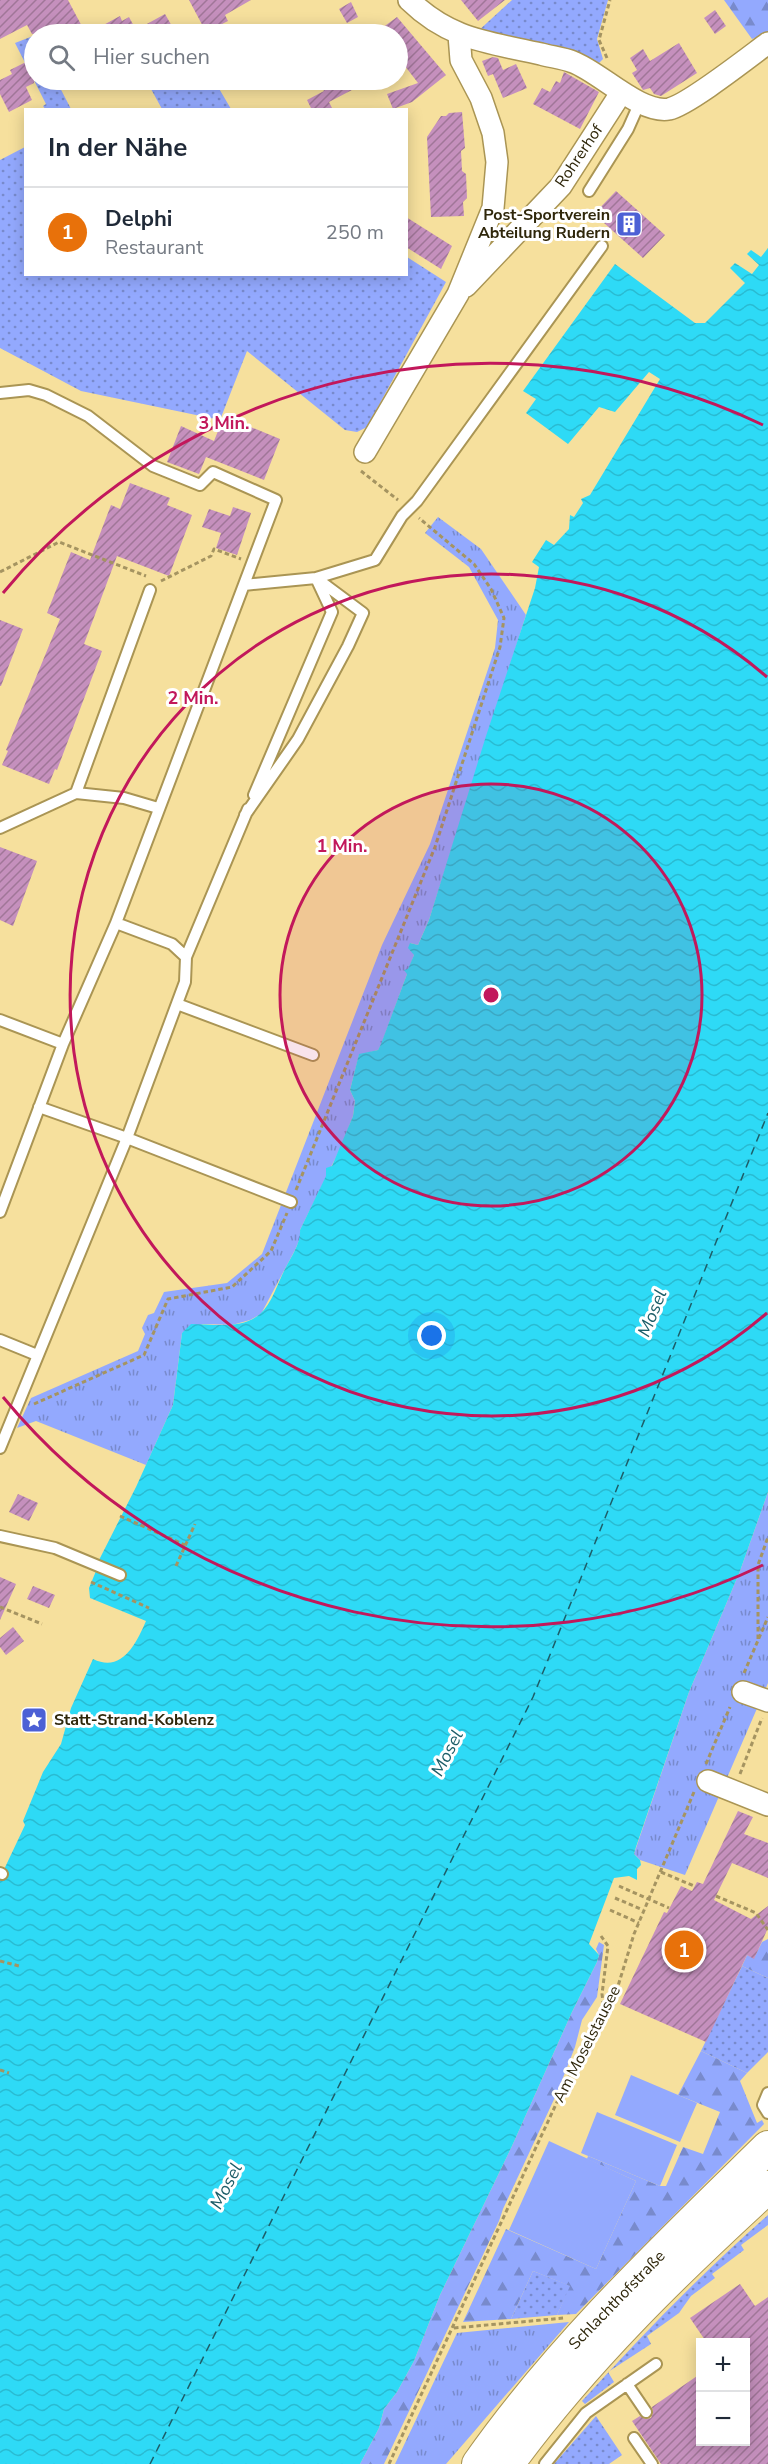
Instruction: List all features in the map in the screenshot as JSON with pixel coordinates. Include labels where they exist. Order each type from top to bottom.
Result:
[{"type":"main road","name":"Schlachthofstraße","points":[[478,2464],[552,2369],[768,2147]]},
{"type":"main road","name":"Schlachthofstraße","points":[[508,2464],[569,2385],[622,2327],[768,2187]]},
{"type":"street","points":[[409,0],[425,16],[459,35],[572,61],[651,108],[669,109],[686,101],[768,43]]},
{"type":"street","name":"Rohrerhof","points":[[365,452],[458,294],[493,208],[498,162],[493,133],[481,98],[461,60],[459,35]]},
{"type":"street","name":"Rohrerhof","points":[[458,294],[561,186],[623,92]]},
{"type":"street","points":[[739,1690],[766,1707]]},
{"type":"street","points":[[703,1778],[768,1805]]},
{"type":"lane","points":[[589,191],[628,129],[623,92]]},
{"type":"lane","points":[[244,585],[316,578],[375,560],[402,516],[410,510],[602,246]]},
{"type":"lane","points":[[0,393],[29,390],[46,395],[88,416],[153,466],[200,485],[213,472],[276,500],[116,923],[63,1044],[0,1212]]},
{"type":"lane","points":[[245,815],[298,739],[363,613],[316,578]]},
{"type":"lane","points":[[0,1448],[127,1138],[185,982],[186,957],[332,612],[316,578]]},
{"type":"lane","points":[[75,793],[150,590]]},
{"type":"lane","points":[[0,828],[75,793],[124,798],[158,807]]},
{"type":"lane","points":[[116,923],[172,944],[186,957]]},
{"type":"lane","points":[[177,1004],[313,1055]]},
{"type":"lane","points":[[0,1020],[63,1044]]},
{"type":"lane","points":[[39,1107],[127,1138],[291,1202]]},
{"type":"lane","points":[[0,1340],[37,1355]]},
{"type":"lane","points":[[0,1536],[55,1548],[120,1575]]},
{"type":"lane","points":[[768,2093],[763,2105],[768,2113]]},
{"type":"lane","points":[[545,2464],[586,2413],[656,2364]]},
{"type":"lane","points":[[627,2384],[646,2412]]},
{"type":"lane","points":[[634,2438],[652,2464]]},
{"type":"path","points":[[610,0],[599,40],[623,92]]},
{"type":"path","points":[[17,1407],[36,1404],[144,1355],[168,1299],[232,1287],[271,1251],[435,847],[500,647],[504,618],[491,589],[474,564],[358,469],[365,452]]},
{"type":"path","points":[[0,572],[59,542],[161,581],[211,556],[214,549],[252,563]]},
{"type":"path","points":[[120,1516],[185,1545]]},
{"type":"path","points":[[176,1566],[195,1524]]},
{"type":"path","points":[[758,1642],[758,1565],[768,1537]]},
{"type":"path","points":[[91,1582],[149,1608]]},
{"type":"path","points":[[0,1607],[42,1624]]},
{"type":"path","name":"Am Moselstausee","points":[[389,2464],[590,2031],[614,1999],[639,1923],[703,1778],[768,1617]]},
{"type":"path","points":[[733,1792],[766,1707]]},
{"type":"path","points":[[661,1872],[694,1886]]},
{"type":"path","points":[[619,1886],[669,1908]]},
{"type":"path","points":[[716,1896],[756,1913],[768,1930]]},
{"type":"path","points":[[615,1898],[644,1911]]},
{"type":"path","points":[[610,1910],[639,1923]]},
{"type":"path","points":[[601,1936],[608,1946],[602,1994],[604,2012]]},
{"type":"path","points":[[0,1961],[19,1966]]},
{"type":"path","points":[[0,2070],[9,2073]]},
{"type":"path","points":[[454,2328],[567,2318]]},
{"type":"green space","points":[[512,0],[608,0],[597,39],[603,59],[599,63],[563,50],[477,32]]},
{"type":"green space","points":[[724,0],[768,0],[768,33],[752,39]]},
{"type":"green space","points":[[24,40],[24,61],[15,43]]},
{"type":"green space","points":[[39,90],[61,90],[70,108],[44,108],[43,106],[46,104]]},
{"type":"green space","points":[[152,90],[220,90],[230,108],[161,108]]},
{"type":"green space","points":[[24,148],[24,276],[408,276],[408,258],[446,282],[367,427],[357,432],[345,430],[247,351],[220,420],[81,391],[0,348],[0,160]]},
{"type":"green space","points":[[438,517],[481,549],[526,615],[429,920],[418,945],[410,943],[414,955],[381,1045],[378,1050],[359,1055],[350,1090],[355,1101],[353,1116],[340,1149],[300,1230],[301,1236],[295,1250],[261,1314],[232,1325],[203,1324],[182,1333],[173,1405],[146,1465],[36,1421],[17,1428],[31,1398],[138,1351],[145,1334],[142,1328],[148,1315],[154,1313],[164,1292],[227,1283],[262,1254],[382,945],[430,844],[495,648],[498,620],[469,567],[425,533]]},
{"type":"green space","points":[[768,1492],[768,1683],[685,1875],[640,1860],[634,1854],[689,1692],[740,1571]]},
{"type":"green space","points":[[768,1939],[768,1978],[742,1966],[747,1955],[754,1958],[762,1942]]},
{"type":"green space","points":[[599,1942],[604,1945],[597,1997],[582,2020],[575,2047],[557,2093],[499,2221],[384,2464],[360,2464],[379,2428],[384,2409],[397,2392],[414,2361],[440,2295],[597,1962],[599,1955],[596,1949]]},
{"type":"green space","points":[[742,1966],[768,1978],[768,2052],[747,2073],[701,2051]]},
{"type":"green space","points":[[701,2051],[747,2073],[740,2081],[757,2123],[762,2120],[764,2124],[576,2314],[557,2315],[570,2286],[533,2271],[511,2319],[463,2322],[506,2229],[596,2269],[636,2181],[587,2159],[588,2156],[660,2186],[666,2186],[683,2147],[703,2154],[720,2112],[678,2095]]},
{"type":"green space","points":[[631,2075],[697,2103],[680,2142],[615,2115]]},
{"type":"green space","points":[[597,2112],[677,2145],[660,2186],[581,2153]]},
{"type":"green space","points":[[549,2141],[636,2181],[596,2269],[509,2230]]},
{"type":"green space","points":[[768,2215],[768,2225],[741,2245],[744,2250],[712,2274],[715,2278],[691,2296],[679,2313],[647,2336],[651,2344],[610,2371],[696,2282]]},
{"type":"green space","points":[[533,2271],[571,2286],[557,2315],[511,2319]]},
{"type":"green space","points":[[569,2322],[446,2464],[395,2464],[457,2333]]},
{"type":"green space","points":[[608,2372],[614,2382],[585,2404],[582,2401]]},
{"type":"green space","points":[[596,2416],[622,2455],[609,2464],[554,2464]]},
{"type":"water","name":"Mosel","points":[[768,248],[768,1492],[740,1571],[689,1692],[636,1847],[634,1854],[640,1860],[641,1865],[637,1869],[637,1880],[629,1876],[614,1878],[589,1944],[599,1955],[597,1962],[440,2295],[414,2361],[397,2392],[384,2409],[379,2428],[360,2464],[0,2464],[0,1878],[25,1825],[23,1821],[43,1772],[61,1744],[71,1708],[93,1659],[112,1662],[127,1654],[138,1639],[146,1621],[90,1598],[89,1588],[96,1571],[75,1562],[98,1562],[136,1487],[173,1405],[182,1333],[191,1324],[227,1325],[253,1319],[264,1310],[271,1299],[326,1176],[326,1168],[332,1166],[353,1116],[355,1101],[350,1090],[359,1054],[378,1050],[407,974],[404,970],[408,969],[414,955],[408,948],[410,943],[418,945],[429,920],[535,588],[539,567],[532,562],[546,540],[554,545],[569,529],[570,515],[574,517],[583,503],[581,499],[590,495],[660,379],[649,372],[615,412],[599,407],[568,444],[526,413],[536,399],[523,391],[615,264],[695,323],[705,323],[745,283],[730,268],[735,263],[752,274],[759,265],[747,254],[751,250],[761,257]]},
{"type":"building","points":[[0,0],[68,0],[81,24],[24,24],[24,27],[0,39]]},
{"type":"building","points":[[189,0],[251,0],[225,15],[228,21],[222,24],[202,24]]},
{"type":"building","points":[[461,0],[505,0],[478,21]]},
{"type":"building","points":[[351,2],[358,17],[347,23],[339,9]]},
{"type":"building","points":[[715,10],[726,26],[715,34],[704,18]]},
{"type":"building","points":[[165,14],[171,24],[147,24]]},
{"type":"building","points":[[120,16],[122,21],[129,17],[133,24],[105,24]]},
{"type":"building","points":[[397,17],[403,24],[388,24]]},
{"type":"building","points":[[408,30],[446,75],[412,102],[393,108],[387,94],[398,90],[408,90],[408,87],[418,83],[408,70]]},
{"type":"building","points":[[679,43],[697,73],[661,96],[654,94],[650,88],[643,90],[632,73],[637,70],[630,58],[643,49],[650,61]]},
{"type":"building","points":[[493,57],[498,58],[503,70],[516,64],[527,88],[503,98],[493,74],[488,76],[482,61]]},
{"type":"building","points":[[24,63],[24,90],[27,90],[32,100],[9,112],[0,94],[0,80],[12,74],[10,70]]},
{"type":"building","points":[[564,72],[599,92],[580,129],[533,104],[542,88],[550,92],[556,81],[560,83]]},
{"type":"building","points":[[352,90],[329,102],[332,108],[311,108],[307,100],[324,91]]},
{"type":"building","points":[[462,112],[465,148],[461,151],[462,171],[466,174],[467,198],[463,202],[464,216],[431,217],[427,137],[441,116]]},
{"type":"building","name":"Post-Sportverein Abteilung Rudern","points":[[616,191],[665,235],[643,258],[594,214]]},
{"type":"building","points":[[408,218],[452,246],[441,269],[408,248]]},
{"type":"building","points":[[224,416],[280,439],[264,480],[206,457],[199,474],[167,462],[181,426],[214,441]]},
{"type":"building","points":[[130,483],[170,498],[167,505],[192,515],[169,576],[117,556],[84,644],[102,651],[57,770],[55,769],[49,784],[2,765],[8,751],[6,750],[60,619],[47,613],[71,552],[90,560],[111,505],[120,509]]},
{"type":"building","points":[[233,507],[251,513],[237,555],[216,548],[221,533],[202,527],[209,509],[230,516]]},
{"type":"building","points":[[0,620],[23,629],[1,686],[0,686]]},
{"type":"building","points":[[0,847],[37,861],[13,926],[0,920]]},
{"type":"building","points":[[18,1494],[38,1503],[29,1521],[9,1512]]},
{"type":"building","points":[[0,1577],[16,1584],[0,1620]]},
{"type":"building","points":[[33,1586],[55,1595],[49,1608],[27,1599]]},
{"type":"building","points":[[13,1627],[24,1641],[6,1655],[0,1647],[0,1638]]},
{"type":"building","points":[[738,1811],[753,1817],[744,1834],[768,1843],[768,1878],[732,1863],[714,1900],[751,1919],[768,1906],[768,1928],[754,1959],[747,1955],[706,2042],[620,2004],[664,1912],[667,1913],[681,1886],[692,1891],[697,1882],[703,1884]]},
{"type":"building","points":[[740,2284],[755,2306],[768,2297],[768,2464],[661,2464],[632,2421],[640,2416],[646,2419],[651,2418],[652,2407],[696,2377],[696,2446],[750,2446],[750,2338],[704,2338],[690,2318]]},
{"type":"ferry route","points":[[150,2464],[533,1697],[768,1113]]},
{"type":"place","name":"Post-Sportverein Abteilung Rudern","points":[[629,224]]},
{"type":"place","name":"Statt-Strand-Koblenz","points":[[34,1720]]},
{"type":"place","name":"Delphi","points":[[684,1950]]}]
